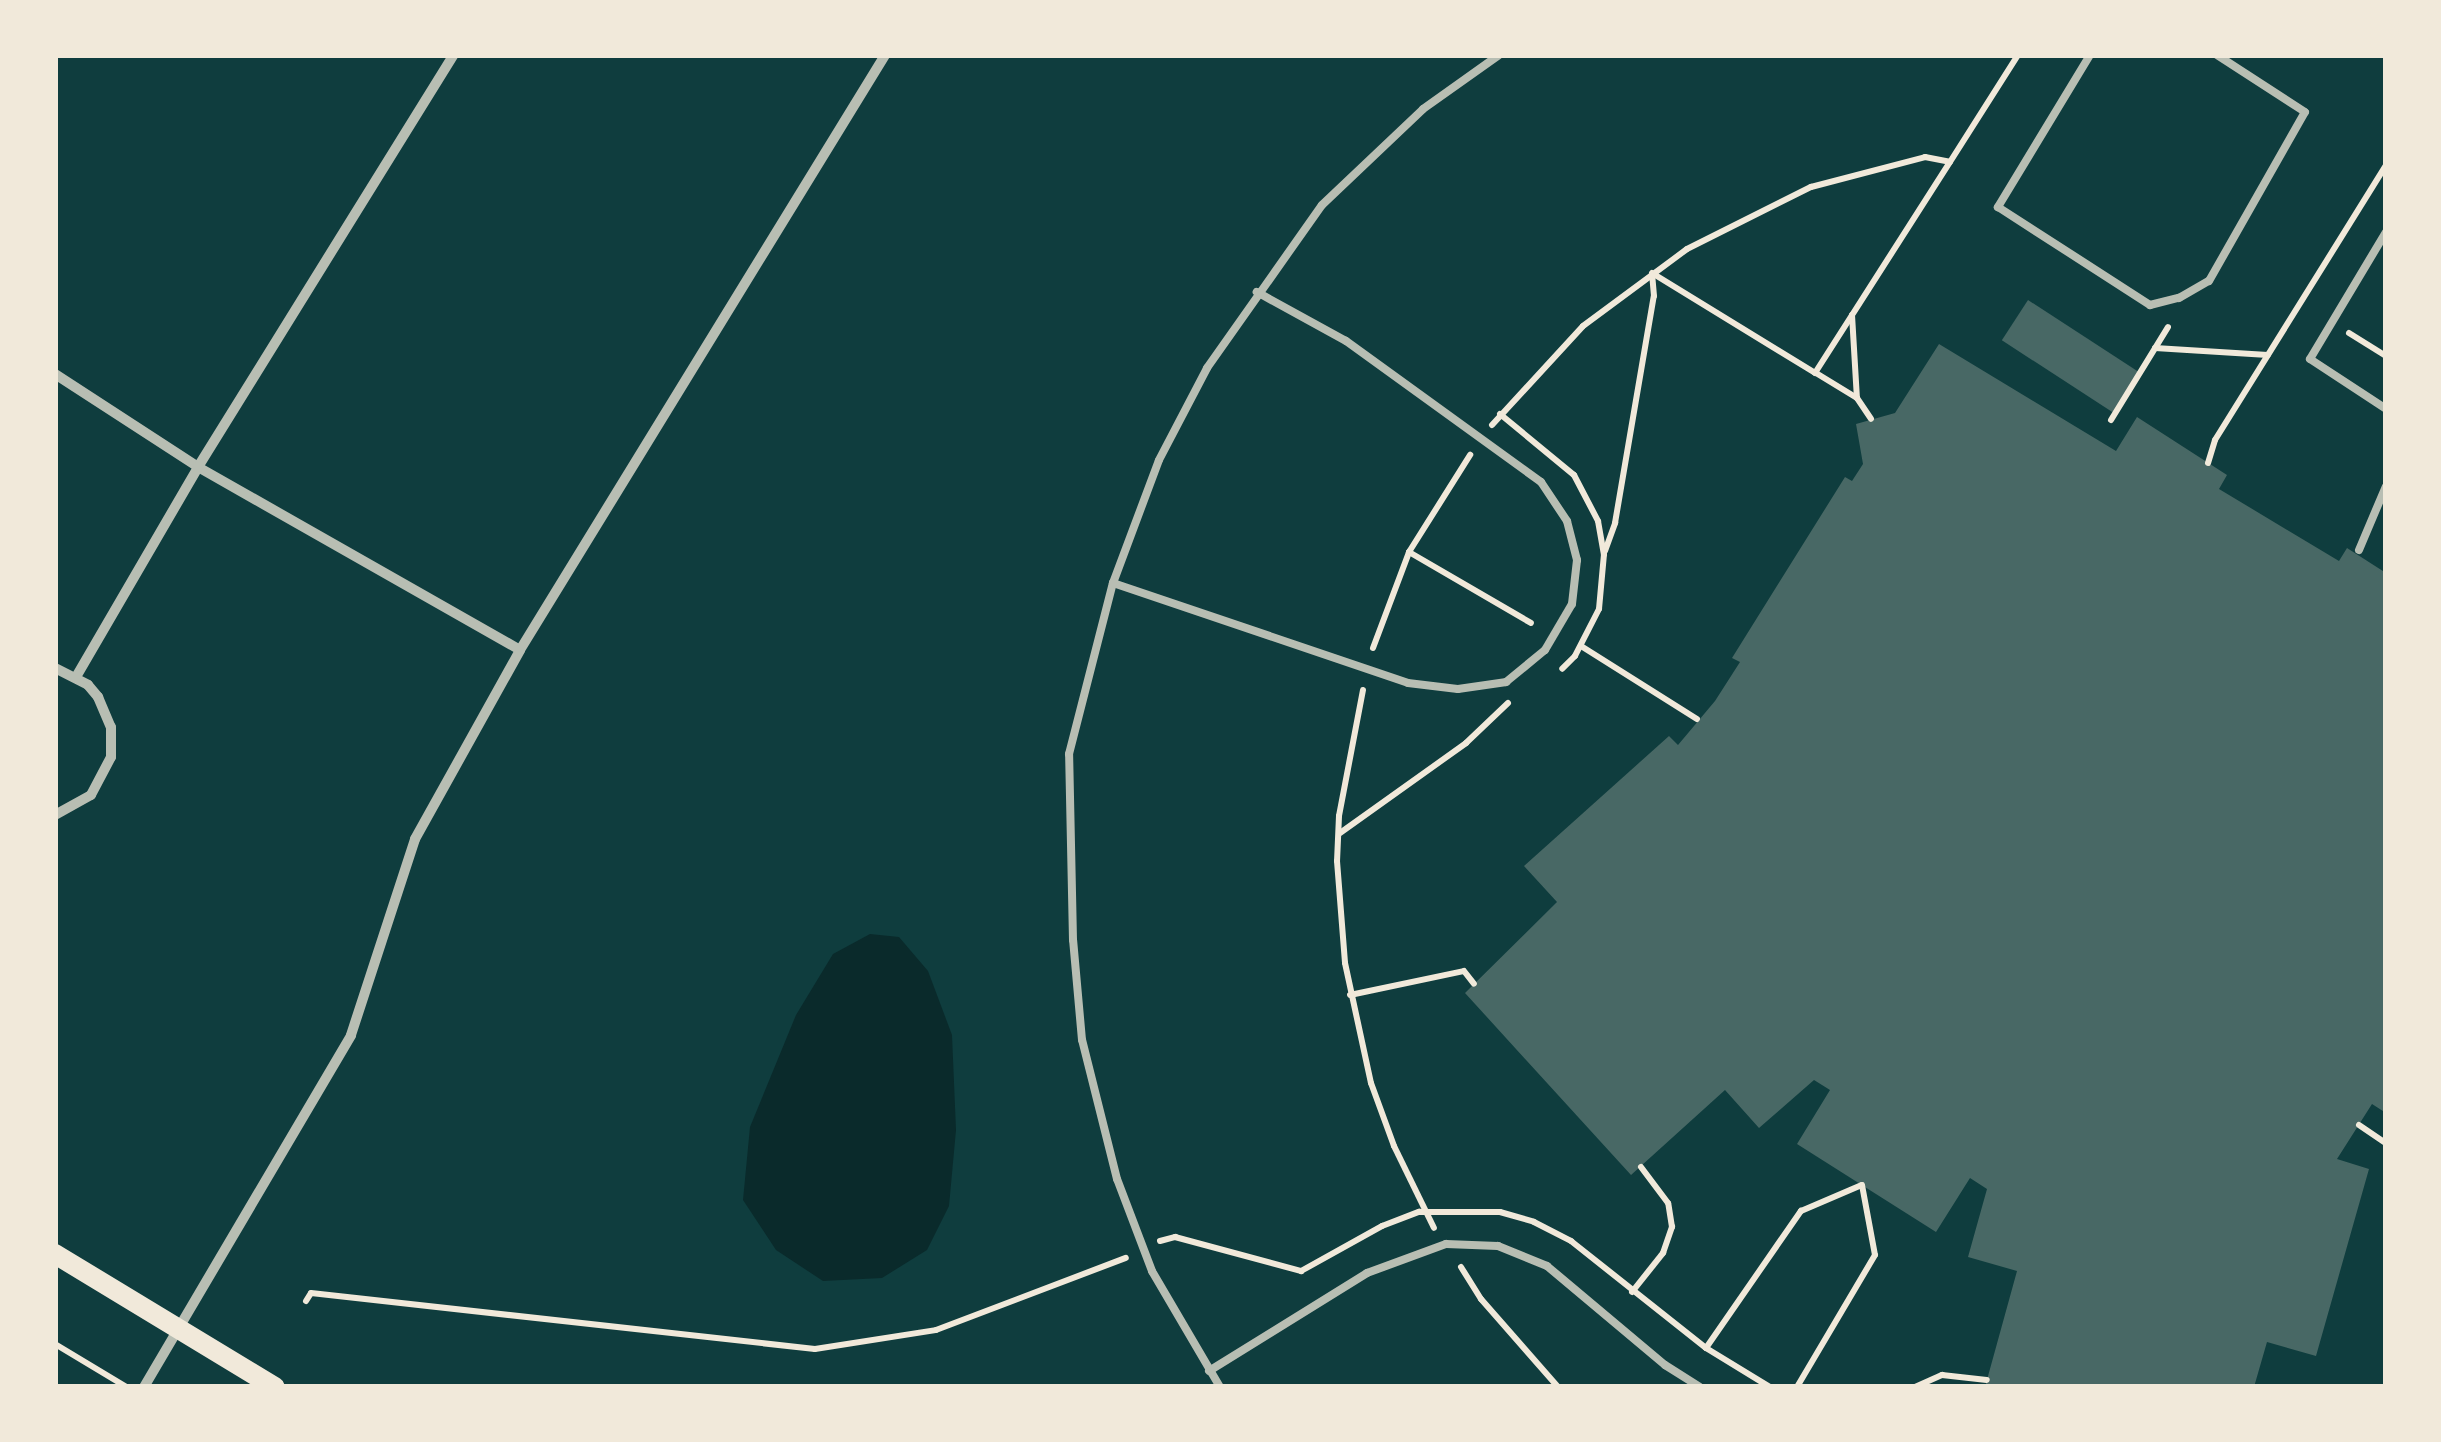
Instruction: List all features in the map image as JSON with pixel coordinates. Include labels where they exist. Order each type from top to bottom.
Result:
[{"type":"main road","points":[[55,1254],[275,1387]]},
{"type":"street","points":[[76,677],[198,466],[453,55]]},
{"type":"street","points":[[144,1387],[351,1034],[415,839],[520,650],[885,55]]},
{"type":"street","points":[[55,374],[198,466],[520,650]]},
{"type":"street","points":[[55,668],[76,677],[98,696],[111,728],[111,757],[91,795],[55,816]]},
{"type":"lane","points":[[1220,1387],[1144,1249],[1117,1179],[1082,1040],[1072,940],[1069,754],[1114,582],[1159,460],[1207,368],[1257,292],[1322,206],[1423,109],[1499,55]]},
{"type":"lane","points":[[2090,55],[1998,207],[2150,305],[2179,298],[2209,280],[2306,112],[2217,55]]},
{"type":"lane","points":[[2386,232],[2310,359],[2386,409]]},
{"type":"lane","points":[[1114,582],[1408,683],[1458,689],[1506,682],[1546,650],[1572,604],[1577,560],[1567,521],[1540,482],[1346,341],[1257,292]]},
{"type":"lane","points":[[2358,550],[2386,486]]},
{"type":"lane","points":[[1209,1371],[1367,1272],[1446,1244],[1498,1246],[1546,1266],[1664,1365],[1700,1387]]},
{"type":"path","points":[[1815,373],[1950,162]]},
{"type":"path","points":[[2208,462],[2215,440],[2386,165]]},
{"type":"path","points":[[1556,674],[1581,646],[1598,609],[1604,554],[1614,523],[1654,296],[1652,272],[1857,398],[1872,420]]},
{"type":"path","points":[[1852,315],[1857,398]]},
{"type":"path","points":[[2110,420],[2168,327]]},
{"type":"path","points":[[2155,348],[2268,355]]},
{"type":"path","points":[[1500,414],[1534,438],[1574,475],[1588,497],[1604,554]]},
{"type":"path","points":[[1409,552],[1531,624]]},
{"type":"path","points":[[1581,646],[1698,719]]},
{"type":"path","points":[[1362,692],[1380,697]]},
{"type":"path","points":[[1339,833],[1466,743],[1511,702],[1485,710]]},
{"type":"path","points":[[1350,995],[1464,971],[1474,984]]},
{"type":"path","points":[[2359,1125],[2386,1142]]},
{"type":"path","points":[[1632,1292],[1663,1253],[1672,1227],[1668,1203],[1641,1167]]},
{"type":"path","points":[[1706,1348],[1801,1211],[1862,1185],[1875,1256],[1798,1387]]},
{"type":"path","points":[[301,1292],[815,1349],[936,1330],[1175,1237],[1301,1271],[1402,1218],[1419,1212],[1468,1209],[1534,1222],[1571,1241],[1706,1348],[1770,1387]]},
{"type":"path","points":[[306,1300],[311,1293]]},
{"type":"path","points":[[55,1344],[126,1387]]},
{"type":"path","points":[[1915,1387],[1942,1375],[1988,1380]]},
{"type":"path","points":[[1749,1387],[1754,1378]]},
{"type":"water","points":[[870,934],[899,937],[928,971],[952,1035],[956,1130],[949,1206],[927,1250],[882,1278],[823,1281],[776,1250],[743,1200],[750,1127],[796,1015],[833,954]]},
{"type":"building","points":[[2028,300],[2140,372],[2113,413],[2002,340]]},
{"type":"building","points":[[1939,344],[2116,451],[2137,417],[2227,475],[2219,489],[2339,561],[2347,548],[2386,573],[2386,1113],[2372,1104],[2337,1159],[2369,1169],[2316,1356],[2267,1342],[2254,1387],[1985,1387],[2017,1271],[1968,1257],[1987,1189],[1970,1178],[1936,1232],[1797,1144],[1830,1090],[1814,1080],[1759,1128],[1725,1090],[1631,1175],[1465,993],[1557,902],[1524,866],[1669,736],[1678,745],[1715,701],[1740,662],[1732,658],[1845,477],[1852,481],[1863,464],[1856,424],[1895,413]]}]
